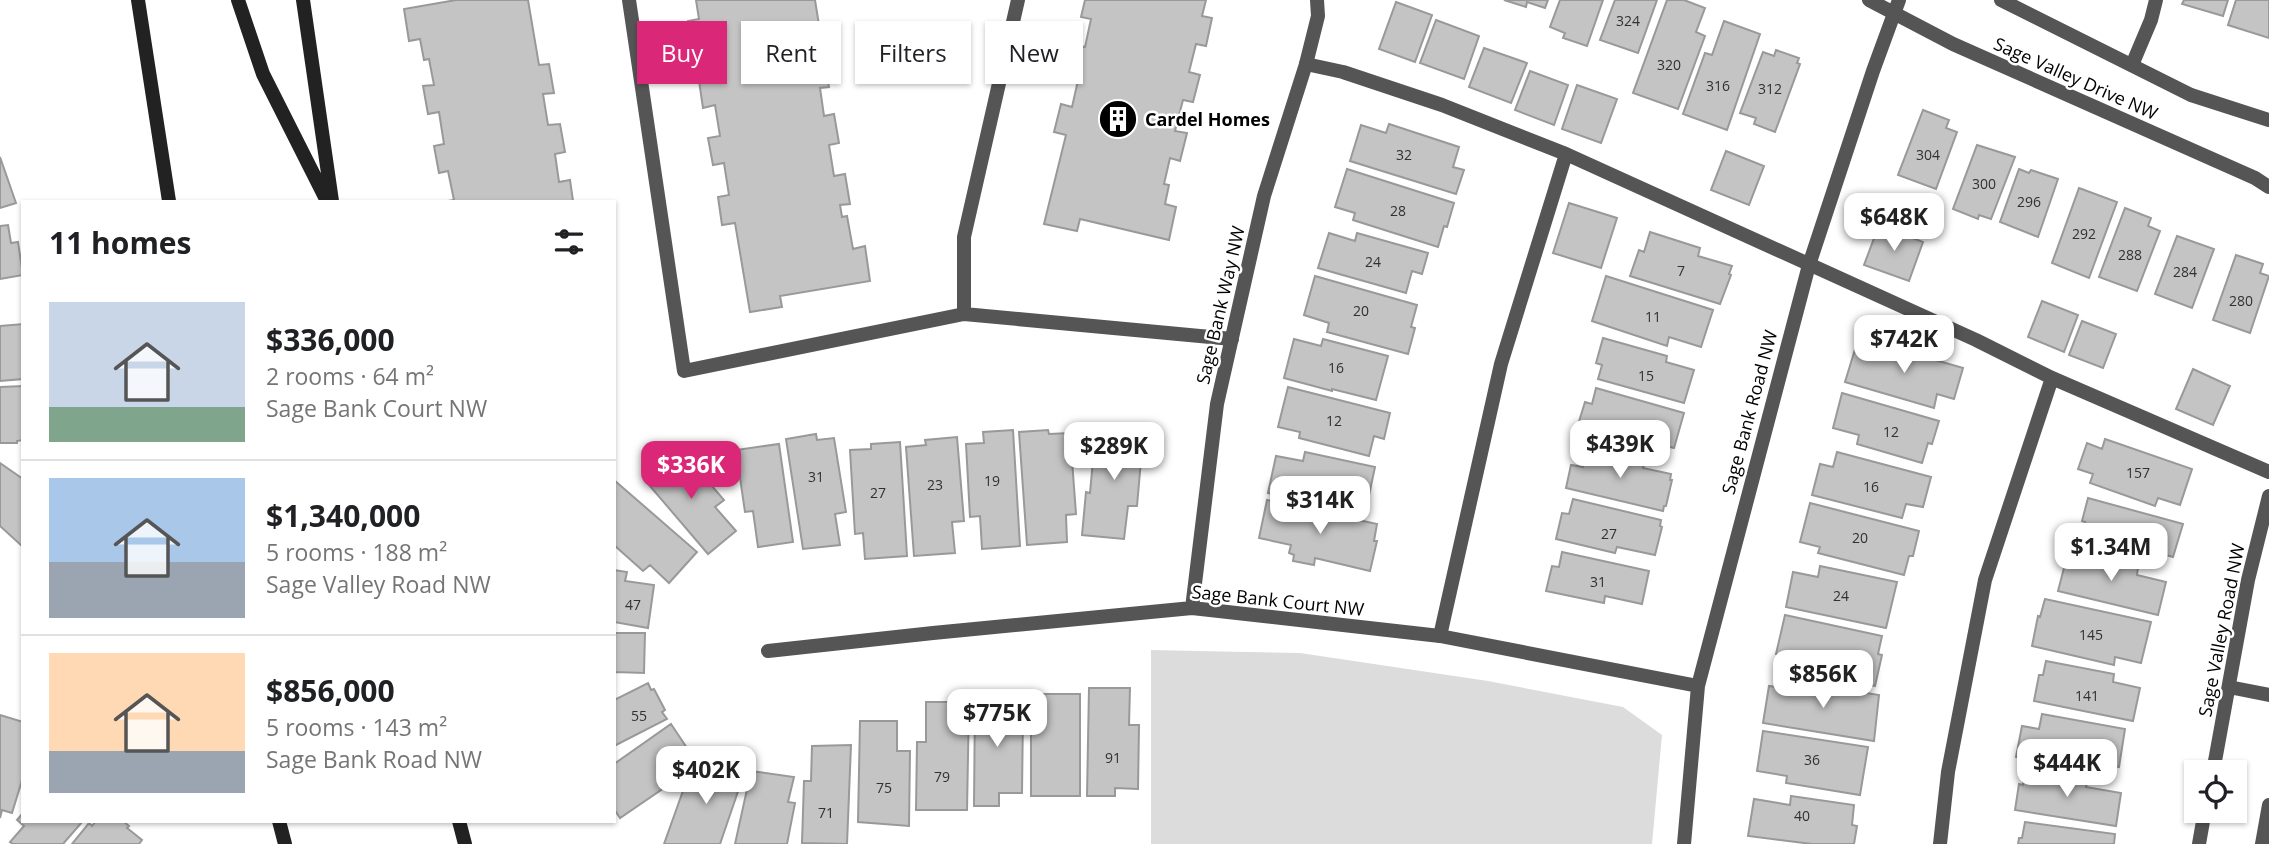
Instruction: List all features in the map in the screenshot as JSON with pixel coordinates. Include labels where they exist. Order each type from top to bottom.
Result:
[{"type":"main road","points":[[138,0],[169,200]]},
{"type":"main road","points":[[238,0],[263,74],[326,200]]},
{"type":"main road","points":[[303,0],[332,200]]},
{"type":"main road","points":[[280,823],[285,844]]},
{"type":"main road","points":[[460,823],[465,844]]},
{"type":"street","points":[[629,0],[684,371],[964,314],[1232,340]]},
{"type":"street","points":[[964,314],[964,237],[1018,0]]},
{"type":"street","name":"Sage Bank Way NW","points":[[1192,608],[1217,404],[1264,196],[1306,64],[1318,16],[1317,0]]},
{"type":"street","name":"Sage Bank Way NW","points":[[1318,16],[1328,0]]},
{"type":"street","name":"Sage Valley Drive NW","points":[[1868,0],[1897,6],[1953,44],[2255,178],[2269,187]]},
{"type":"street","name":"Sage Valley Drive NW","points":[[2001,0],[2191,95],[2269,120]]},
{"type":"street","points":[[2132,65],[2151,20],[2156,0]]},
{"type":"street","name":"Sage Bank Road NW","points":[[1684,844],[1698,686],[1808,265],[1897,6]]},
{"type":"street","points":[[1306,64],[1343,72],[1442,105],[1566,154],[1976,340],[2053,378],[2269,472]]},
{"type":"street","points":[[1440,636],[1500,364],[1566,154]]},
{"type":"street","points":[[1940,844],[1948,772],[1985,580],[2053,378]]},
{"type":"street","name":"Sage Valley Road NW","points":[[2215,760],[2248,580],[2269,496]]},
{"type":"street","name":"Sage Bank Court NW","points":[[768,651],[1192,608],[1440,636],[1698,686]]},
{"type":"street","points":[[2229,687],[2269,695]]},
{"type":"street","points":[[2262,844],[2269,805]]},
{"type":"street","points":[[2199,844],[2203,823]]},
{"type":"shaded area","points":[[1151,650],[1300,653],[1488,681],[1623,707],[1662,735],[1652,844],[1151,844]]},
{"type":"building","points":[[456,0],[528,0],[539,65],[549,64],[554,93],[543,94],[548,125],[560,124],[565,152],[555,154],[559,182],[570,180],[573,200],[454,200],[448,171],[439,173],[434,146],[444,144],[439,112],[428,114],[423,86],[434,85],[429,59],[424,60],[420,39],[409,41],[404,9]]},
{"type":"building","points":[[696,0],[815,0],[818,21],[741,21],[741,84],[828,84],[829,87],[820,88],[824,116],[834,114],[839,143],[829,145],[834,176],[845,174],[850,204],[840,205],[842,217],[847,216],[853,249],[865,246],[870,281],[780,296],[782,307],[750,312],[735,223],[722,225],[718,197],[729,195],[724,163],[713,165],[708,138],[720,136],[715,105],[703,108],[699,84],[727,84],[727,21],[688,21],[699,19]]},
{"type":"building","name":"Cardel Homes","points":[[1085,0],[1206,0],[1202,16],[1212,18],[1206,46],[1196,44],[1189,72],[1200,75],[1193,102],[1183,100],[1175,131],[1187,133],[1180,161],[1170,158],[1164,184],[1169,185],[1165,204],[1176,207],[1169,240],[1080,219],[1077,231],[1044,224],[1066,135],[1054,132],[1061,104],[1072,107],[1077,84],[1083,84],[1083,47],[1091,19],[1081,17]]},
{"type":"building","points":[[1504,0],[1548,0],[1545,8],[1527,2],[1526,7]]},
{"type":"building","points":[[1560,0],[1603,0],[1587,46],[1563,38],[1565,33],[1550,27]]},
{"type":"building","points":[[1615,0],[1657,0],[1638,53],[1600,40]]},
{"type":"building","points":[[1667,0],[1684,0],[1705,8],[1696,32],[1705,36],[1678,109],[1633,93]]},
{"type":"building","points":[[2184,0],[2228,0],[2223,16],[2182,4]]},
{"type":"building","points":[[2236,0],[2269,0],[2269,38],[2228,25]]},
{"type":"building","points":[[1396,2],[1432,15],[1415,62],[1379,49]]},
{"type":"building","points":[[1436,20],[1479,36],[1464,79],[1420,63]]},
{"type":"building","points":[[1724,21],[1760,34],[1727,130],[1683,114],[1705,53],[1712,55]]},
{"type":"building","points":[[1484,48],[1527,63],[1511,103],[1469,87]]},
{"type":"building","points":[[1776,50],[1799,58],[1797,63],[1800,64],[1775,132],[1754,124],[1756,118],[1740,113],[1763,52],[1774,56]]},
{"type":"building","points":[[1530,71],[1568,85],[1554,125],[1515,110]]},
{"type":"building","points":[[1577,85],[1617,99],[1601,143],[1562,129]]},
{"type":"building","points":[[1923,110],[1949,120],[1946,128],[1957,132],[1936,189],[1898,175]]},
{"type":"building","points":[[1389,124],[1459,147],[1453,167],[1464,170],[1456,194],[1350,161],[1361,125],[1386,133]]},
{"type":"building","points":[[1977,145],[2015,157],[1991,219],[1979,215],[1978,219],[1953,209]]},
{"type":"building","points":[[1726,151],[1764,166],[1749,205],[1711,190]]},
{"type":"building","points":[[0,157],[16,203],[0,208]]},
{"type":"building","points":[[1347,169],[1454,203],[1438,247],[1353,220],[1355,213],[1335,207]]},
{"type":"building","points":[[2019,169],[2058,179],[2038,237],[2000,222]]},
{"type":"building","points":[[2079,188],[2117,202],[2089,278],[2052,263]]},
{"type":"building","points":[[1569,203],[1617,218],[1601,268],[1553,253]]},
{"type":"building","points":[[2125,208],[2151,218],[2148,226],[2160,231],[2137,291],[2099,277]]},
{"type":"building","points":[[8,225],[11,243],[18,242],[21,275],[0,279],[0,226]]},
{"type":"building","points":[[1879,225],[1923,242],[1909,281],[1864,265]]},
{"type":"building","points":[[1650,232],[1700,248],[1698,256],[1732,266],[1720,304],[1630,276],[1639,250],[1644,252]]},
{"type":"building","points":[[1329,233],[1355,241],[1357,233],[1428,253],[1422,274],[1412,271],[1406,293],[1318,268]]},
{"type":"building","points":[[2177,236],[2214,249],[2192,308],[2155,294]]},
{"type":"building","points":[[2236,255],[2263,264],[2260,273],[2269,276],[2250,333],[2213,320]]},
{"type":"building","points":[[1315,276],[1417,305],[1411,327],[1415,328],[1408,354],[1327,332],[1329,323],[1304,315]]},
{"type":"building","points":[[1606,276],[1713,310],[1701,347],[1669,337],[1667,346],[1592,321]]},
{"type":"building","points":[[2042,301],[2078,315],[2064,352],[2028,337]]},
{"type":"building","points":[[2082,321],[2116,334],[2103,368],[2069,355]]},
{"type":"building","points":[[21,324],[21,379],[0,381],[0,326]]},
{"type":"building","points":[[1603,338],[1667,356],[1666,362],[1694,370],[1684,403],[1598,379],[1602,365],[1596,363]]},
{"type":"building","points":[[1294,339],[1321,346],[1323,339],[1388,356],[1376,400],[1284,378]]},
{"type":"building","points":[[1883,345],[1963,368],[1954,399],[1937,394],[1934,408],[1845,382],[1856,346],[1881,353]]},
{"type":"building","points":[[2193,369],[2230,386],[2213,425],[2176,409]]},
{"type":"building","points":[[21,386],[21,440],[17,443],[0,443],[0,387]]},
{"type":"building","points":[[1288,387],[1390,413],[1384,439],[1374,436],[1369,456],[1299,438],[1300,432],[1278,427]]},
{"type":"building","points":[[1596,388],[1684,413],[1674,448],[1646,441],[1644,447],[1577,428],[1585,402],[1592,404]]},
{"type":"building","points":[[1842,393],[1939,421],[1932,444],[1928,443],[1922,463],[1857,444],[1859,435],[1833,428]]},
{"type":"building","points":[[1111,423],[1144,426],[1137,506],[1128,506],[1124,539],[1082,535],[1086,492],[1090,493],[1095,438],[1110,440]]},
{"type":"building","points":[[1013,430],[1020,546],[982,549],[980,516],[970,517],[966,444],[984,443],[983,432]]},
{"type":"building","points":[[1048,430],[1049,434],[1070,433],[1076,514],[1066,515],[1067,542],[1027,545],[1019,432]]},
{"type":"building","points":[[816,434],[817,440],[834,438],[846,512],[835,514],[840,545],[803,549],[786,439]]},
{"type":"building","points":[[957,437],[964,521],[952,522],[955,553],[914,556],[906,447],[926,445],[925,440]]},
{"type":"building","points":[[2105,439],[2192,469],[2180,505],[2158,498],[2155,506],[2090,483],[2093,474],[2078,469],[2087,443],[2102,449]]},
{"type":"building","points":[[900,442],[907,556],[865,559],[863,533],[855,534],[850,450],[871,449],[871,444]]},
{"type":"building","points":[[779,444],[793,542],[758,547],[753,511],[745,512],[736,450]]},
{"type":"building","points":[[1587,447],[1645,460],[1643,468],[1671,474],[1672,480],[1663,511],[1566,488],[1571,465],[1583,467]]},
{"type":"building","points":[[682,451],[724,500],[715,507],[736,531],[708,554],[644,479],[664,461],[667,464]]},
{"type":"building","points":[[1305,452],[1375,467],[1365,514],[1268,493],[1276,456],[1303,461]]},
{"type":"building","points":[[1837,452],[1931,477],[1923,507],[1906,504],[1902,518],[1812,495],[1820,464],[1833,467]]},
{"type":"building","points":[[0,463],[21,478],[21,545],[0,526]]},
{"type":"building","points":[[616,482],[697,552],[669,583],[650,565],[643,571],[616,547]]},
{"type":"building","points":[[2088,498],[2183,524],[2173,557],[2144,549],[2141,558],[2079,540]]},
{"type":"building","points":[[1573,499],[1661,520],[1662,527],[1655,555],[1617,547],[1615,553],[1556,539],[1562,513],[1569,514]]},
{"type":"building","points":[[1267,500],[1377,524],[1374,541],[1377,541],[1370,571],[1315,558],[1314,565],[1293,561],[1294,555],[1289,553],[1291,545],[1259,538]]},
{"type":"building","points":[[1810,503],[1919,531],[1913,556],[1909,556],[1904,575],[1818,553],[1820,547],[1800,542]]},
{"type":"building","points":[[2071,551],[2138,567],[2137,575],[2166,582],[2158,615],[2058,591]]},
{"type":"building","points":[[1562,552],[1649,571],[1642,604],[1605,596],[1604,603],[1546,591],[1552,566],[1559,567]]},
{"type":"building","points":[[1820,566],[1897,582],[1886,628],[1786,607],[1793,572],[1818,577]]},
{"type":"building","points":[[616,570],[627,572],[625,581],[654,585],[648,628],[616,622]]},
{"type":"building","points":[[2045,599],[2151,622],[2141,663],[2115,657],[2114,665],[2032,646],[2038,616],[2040,617]]},
{"type":"building","points":[[1785,615],[1882,636],[1878,654],[1882,655],[1875,686],[1799,669],[1801,660],[1776,654]]},
{"type":"building","points":[[616,633],[645,633],[644,673],[616,672]]},
{"type":"building","points":[[2046,661],[2114,674],[2113,682],[2140,688],[2133,721],[2034,701],[2039,675],[2043,675]]},
{"type":"building","points":[[1792,681],[1879,695],[1874,741],[1763,723],[1769,686],[1790,689]]},
{"type":"building","points":[[648,683],[651,690],[654,689],[667,719],[616,745],[616,699]]},
{"type":"building","points":[[1089,688],[1130,688],[1129,725],[1139,725],[1138,789],[1115,788],[1115,796],[1087,796]]},
{"type":"building","points":[[993,693],[1015,693],[1015,715],[1023,714],[1022,793],[999,793],[999,806],[974,806],[975,699],[993,700]]},
{"type":"building","points":[[1041,694],[1080,694],[1080,796],[1031,796],[1031,707],[1041,707]]},
{"type":"building","points":[[926,702],[969,702],[967,810],[916,810],[917,742],[926,742]]},
{"type":"building","points":[[2042,714],[2125,729],[2119,767],[2096,763],[2094,771],[2016,757],[2022,726],[2039,729]]},
{"type":"building","points":[[0,715],[21,721],[21,784],[12,813],[2,810],[0,818]]},
{"type":"building","points":[[860,721],[897,721],[897,751],[910,751],[909,826],[858,822]]},
{"type":"building","points":[[671,724],[693,757],[674,769],[680,777],[620,818],[616,812],[616,763]]},
{"type":"building","points":[[1763,731],[1868,747],[1860,795],[1786,783],[1787,776],[1757,771]]},
{"type":"building","points":[[851,745],[847,844],[802,843],[804,781],[811,781],[812,746]]},
{"type":"building","points":[[712,761],[745,771],[720,844],[664,844],[684,788],[692,791],[701,764],[710,767]]},
{"type":"building","points":[[2025,770],[2088,779],[2086,787],[2121,793],[2116,826],[2015,810],[2019,784],[2023,785]]},
{"type":"building","points":[[751,771],[794,777],[788,802],[795,803],[787,844],[735,844]]},
{"type":"building","points":[[1791,796],[1854,805],[1852,825],[1857,826],[1854,844],[1812,844],[1748,836],[1754,799],[1790,805]]},
{"type":"building","points":[[21,815],[21,823],[81,823],[63,844],[13,844],[10,842],[24,826],[17,820]]},
{"type":"building","points":[[2025,822],[2115,834],[2114,844],[2018,844]]},
{"type":"building","points":[[89,823],[92,826],[94,823],[125,823],[129,826],[127,828],[142,840],[139,844],[72,844]]},
{"type":"place","name":"Cardel Homes","points":[[1118,119]]}]
